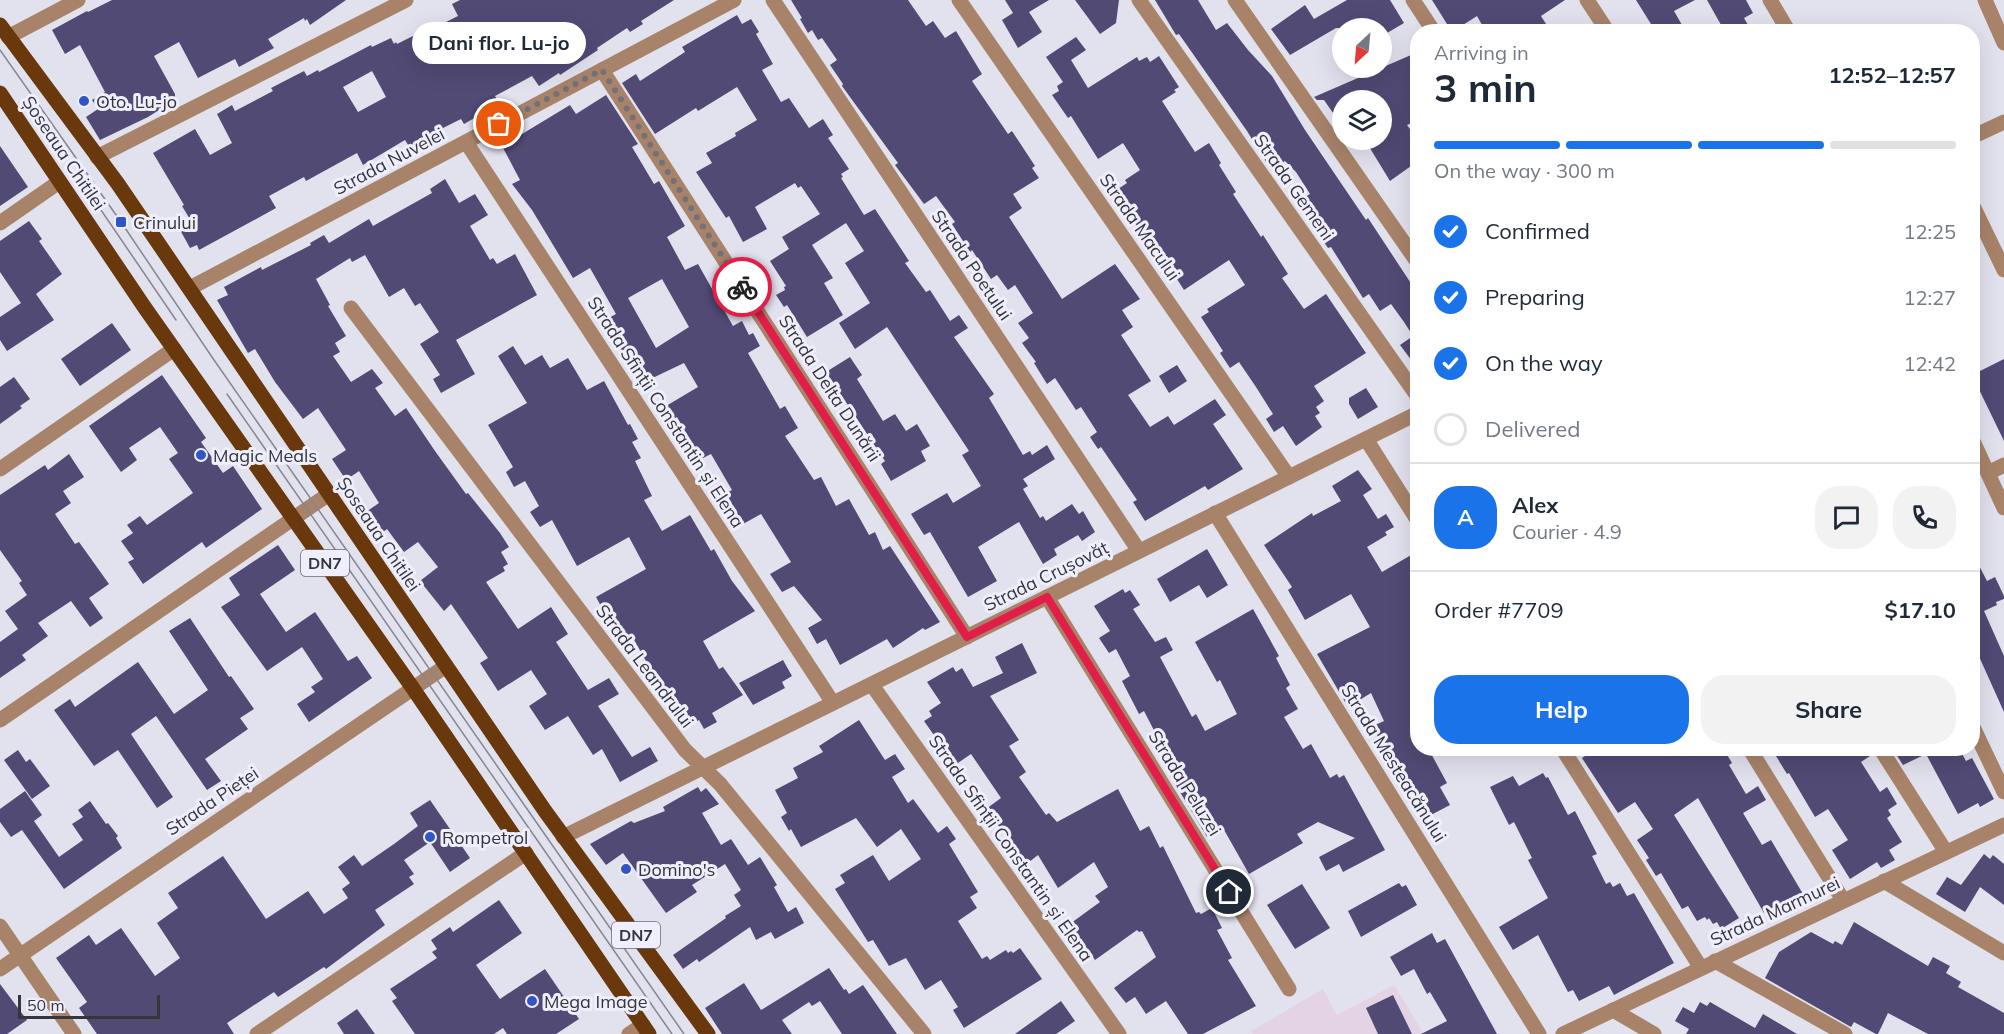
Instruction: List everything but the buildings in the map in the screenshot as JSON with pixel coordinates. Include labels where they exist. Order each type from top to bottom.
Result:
[{"type":"main road","name":"Șoseaua Chitilei","points":[[4,31],[98,157],[190,288],[563,837],[708,1034]]},
{"type":"main road","name":"Șoseaua Chitilei","points":[[0,93],[174,349],[412,687],[646,1030]]},
{"type":"street","points":[[4,31],[78,0]]},
{"type":"street","points":[[98,157],[406,0]]},
{"type":"street","name":"Strada Nuvelei","points":[[190,288],[734,0]]},
{"type":"street","name":"Strada Poetului","points":[[773,0],[1139,551]]},
{"type":"street","name":"Strada Macului","points":[[959,0],[1289,477]]},
{"type":"street","name":"Strada Gemeni","points":[[1139,0],[1410,386]]},
{"type":"street","points":[[1235,0],[1410,252]]},
{"type":"street","points":[[1413,0],[1429,24]]},
{"type":"street","points":[[1587,0],[1603,24]]},
{"type":"street","points":[[1770,0],[1784,24]]},
{"type":"street","points":[[1985,0],[2004,43]]},
{"type":"street","name":"Strada Delta Dunării","points":[[602,70],[967,637]]},
{"type":"street","points":[[1980,133],[2004,122]]},
{"type":"street","name":"Strada Sfinții Constantin și Elena","points":[[466,142],[833,703]]},
{"type":"street","points":[[0,223],[59,182]]},
{"type":"street","points":[[1980,220],[2004,270]]},
{"type":"street","name":"Strada Leandrului","points":[[351,308],[685,750],[728,793],[924,1034]]},
{"type":"street","points":[[0,469],[174,349]]},
{"type":"street","name":"Strada Crușovăț","points":[[563,837],[1410,417]]},
{"type":"street","points":[[1366,439],[1410,508]]},
{"type":"street","points":[[1980,456],[2004,508]]},
{"type":"street","points":[[1988,472],[2004,465]]},
{"type":"street","points":[[0,720],[329,494]]},
{"type":"street","name":"Strada Mesteacănului","points":[[1215,513],[1539,1034]]},
{"type":"street","name":"Strada Peluzei","points":[[1047,597],[1289,989]]},
{"type":"street","name":"Strada Pieței","points":[[0,969],[446,666]]},
{"type":"street","name":"Strada Sfinții Constantin și Elena","points":[[872,685],[1119,1034]]},
{"type":"street","points":[[1980,741],[2004,792]]},
{"type":"street","points":[[1567,756],[1701,968]]},
{"type":"street","points":[[1754,756],[1843,900]]},
{"type":"street","points":[[1885,756],[1946,852]]},
{"type":"street","name":"Strada Marmurei","points":[[1563,1034],[2004,825]]},
{"type":"street","points":[[258,1034],[526,853]]},
{"type":"street","points":[[1884,881],[2004,953]]},
{"type":"street","points":[[0,926],[74,1034]]},
{"type":"street","points":[[1715,962],[1845,1034]]},
{"type":"street","points":[[1613,1010],[1654,1034]]},
{"type":"street","points":[[629,1034],[646,1030]]},
{"type":"shaded area","points":[[1394,985],[1424,1034],[1253,1034],[1251,1031],[1323,989],[1337,1015]]},
{"type":"tram line","points":[[0,50],[684,1034]]},
{"type":"tram line","points":[[88,191],[176,320]]},
{"type":"tram line","points":[[227,394],[672,1034]]},
{"type":"way so far","points":[[499,124],[602,70],[742,287]]},
{"type":"place","name":"Oto. Lu-jo","points":[[84,101]]},
{"type":"place","name":"Dani flor. Lu-jo","points":[[499,124]]},
{"type":"place","name":"Crinului","points":[[121,222]]},
{"type":"place","name":"Magic Meals","points":[[201,455]]},
{"type":"place","name":"Rompetrol","points":[[430,837]]},
{"type":"place","name":"Domino's","points":[[626,869]]},
{"type":"place","name":"Mega Image","points":[[532,1001]]},
{"type":"route","points":[[742,287],[967,637],[1047,597],[1229,892]]}]
